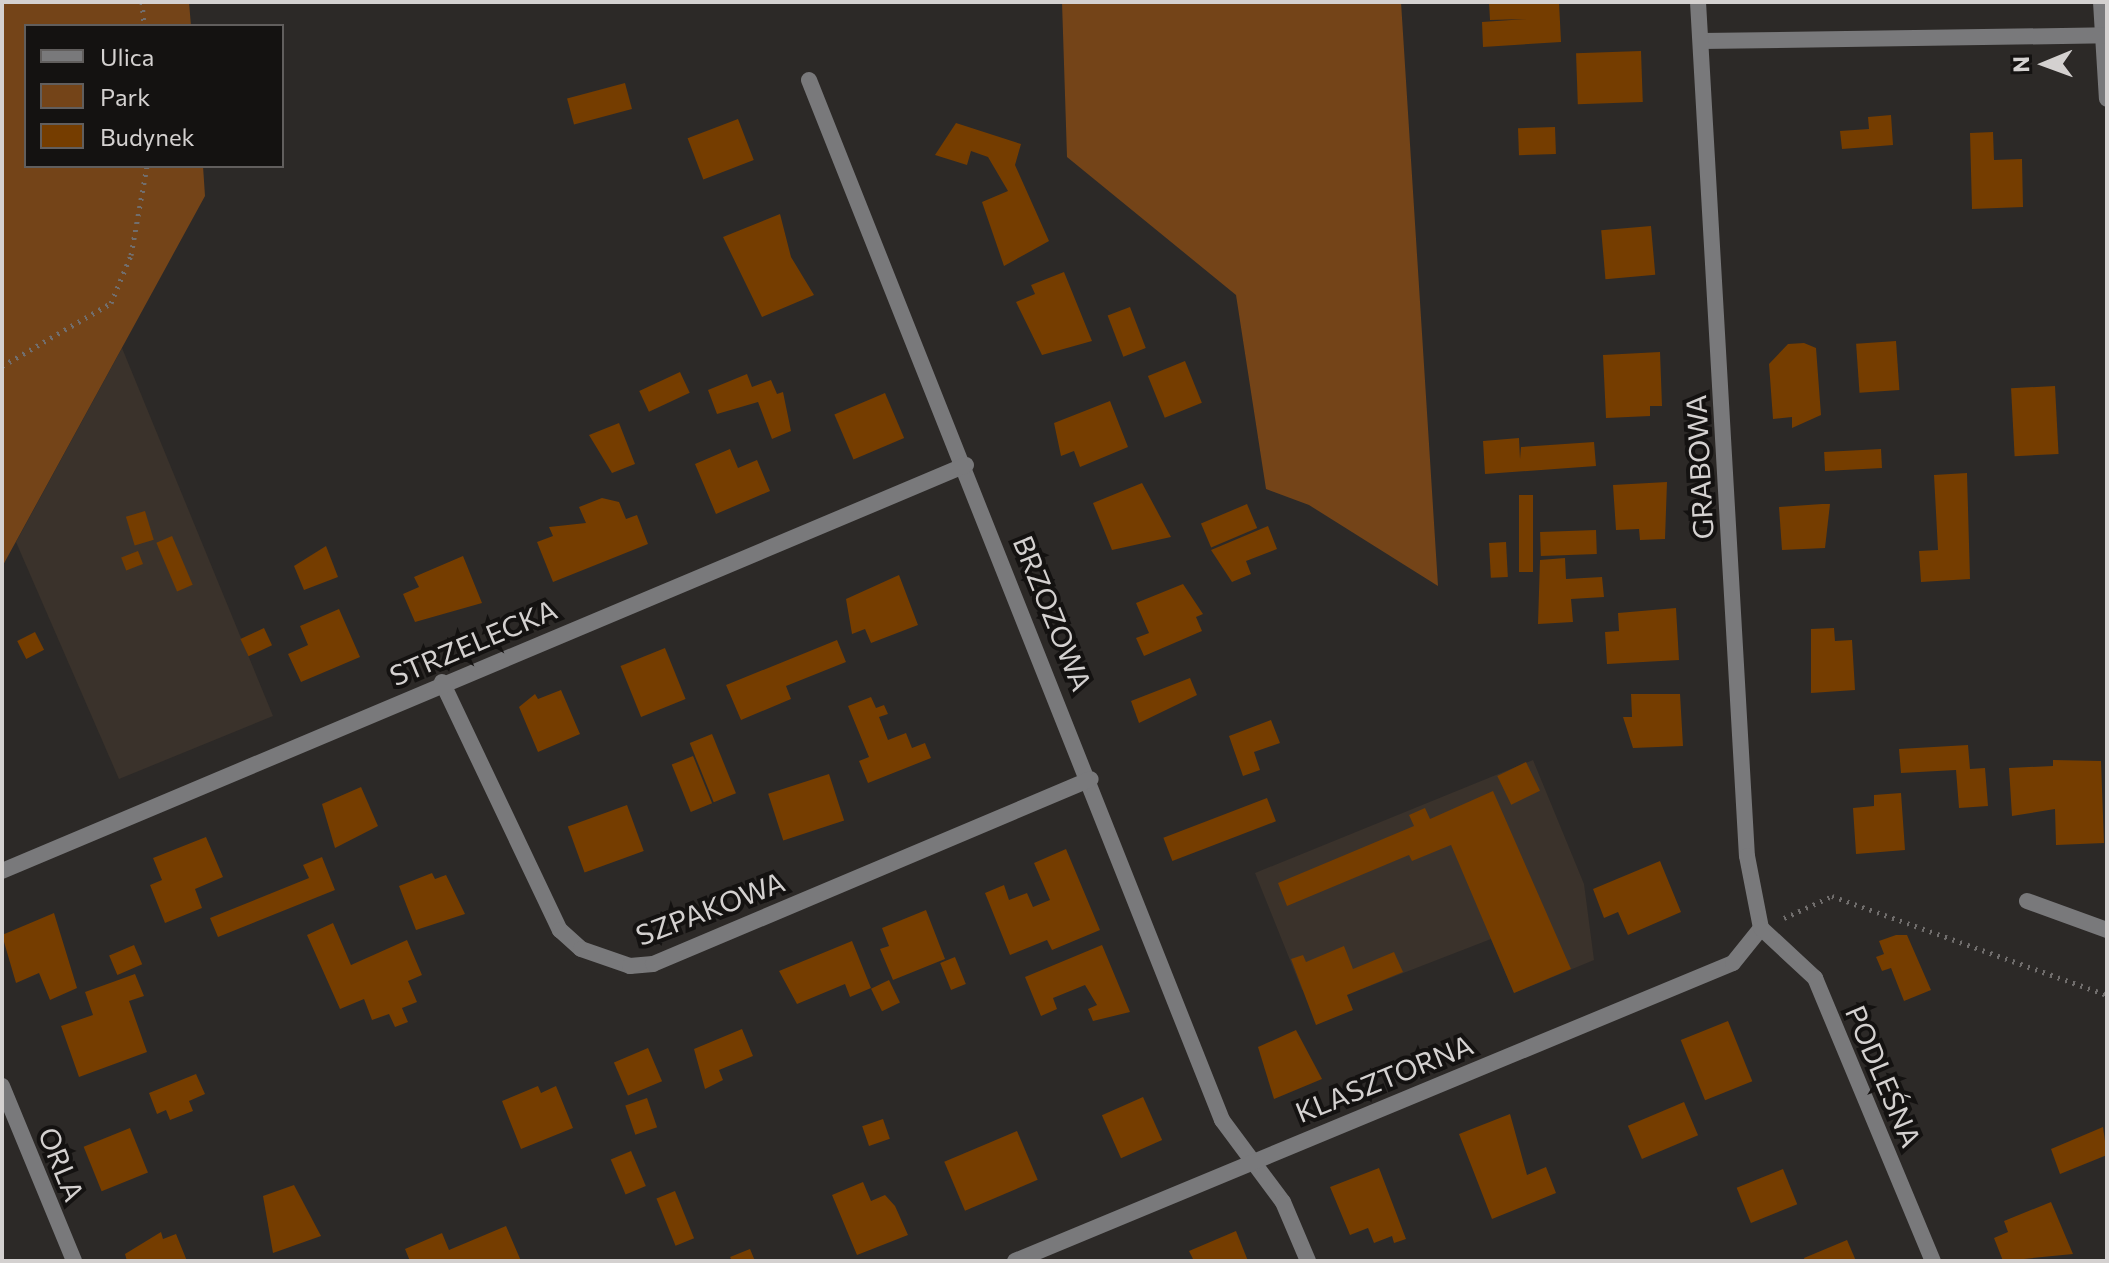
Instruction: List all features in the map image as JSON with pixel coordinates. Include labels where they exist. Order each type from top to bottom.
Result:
[{"type":"street","name":"GRABOWA","points":[[1698,2],[1747,856],[1761,928]]},
{"type":"street","points":[[2101,2],[2107,99]]},
{"type":"street","points":[[1701,41],[2105,35]]},
{"type":"street","name":"BRZOZOWA","points":[[809,80],[1091,779],[1222,1120],[1255,1159],[1308,1261]]},
{"type":"street","name":"STRZELECKA","points":[[2,871],[442,682],[966,465]]},
{"type":"street","name":"SZPAKOWA","points":[[442,682],[560,930],[581,949],[630,966],[653,964],[1091,779]]},
{"type":"street","points":[[2027,901],[2107,930]]},
{"type":"street","name":"KLASZTORNA","points":[[1015,1261],[1733,963],[1761,928]]},
{"type":"street","name":"PODLEŚNA","points":[[1761,928],[1815,978],[1933,1261]]},
{"type":"street","name":"ORLA","points":[[2,1086],[74,1261]]},
{"type":"path","points":[[142,2],[144,24]]},
{"type":"path","points":[[2,366],[111,303],[131,255],[147,168]]},
{"type":"path","points":[[1761,928],[1832,896],[2107,995]]},
{"type":"shaded area","points":[[122,348],[273,716],[119,779],[16,542]]},
{"type":"shaded area","points":[[1533,760],[1584,884],[1594,960],[1514,993],[1491,939],[1362,989],[1353,969],[1302,990],[1255,873]]},
{"type":"green space","points":[[2,2],[189,2],[191,24],[24,24],[24,168],[203,168],[205,196],[2,567]]},
{"type":"green space","points":[[1062,2],[1401,2],[1438,586],[1309,505],[1266,489],[1236,295],[1067,157]]},
{"type":"building","points":[[1489,2],[1559,2],[1561,42],[1483,47],[1482,22],[1526,19],[1490,20]]},
{"type":"building","points":[[1641,51],[1643,102],[1578,104],[1576,53]]},
{"type":"building","points":[[625,83],[632,109],[574,125],[567,99]]},
{"type":"building","points":[[1891,115],[1893,145],[1842,149],[1840,131],[1869,129],[1868,117]]},
{"type":"building","points":[[738,119],[754,160],[703,179],[688,138]]},
{"type":"building","points":[[956,123],[1021,144],[1015,165],[1049,241],[1004,266],[982,202],[1008,191],[988,157],[971,151],[967,165],[935,155]]},
{"type":"building","points":[[1555,127],[1556,154],[1519,155],[1518,128]]},
{"type":"building","points":[[1993,132],[1994,160],[2022,159],[2023,207],[1972,209],[1970,133]]},
{"type":"building","points":[[780,214],[791,257],[814,295],[762,317],[723,237]]},
{"type":"building","points":[[1651,226],[1655,275],[1605,279],[1601,230]]},
{"type":"building","points":[[1064,272],[1092,341],[1042,355],[1016,302],[1035,294],[1031,285]]},
{"type":"building","points":[[1130,307],[1146,348],[1123,357],[1108,316]]},
{"type":"building","points":[[1896,341],[1899,390],[1860,393],[1856,344]]},
{"type":"building","points":[[1804,343],[1816,348],[1821,415],[1792,428],[1792,417],[1773,419],[1769,364],[1788,344]]},
{"type":"building","points":[[1660,352],[1662,406],[1650,406],[1650,416],[1606,418],[1603,355]]},
{"type":"building","points":[[1185,361],[1202,403],[1165,418],[1148,376]]},
{"type":"building","points":[[680,372],[690,393],[649,412],[639,391]]},
{"type":"building","points":[[747,374],[752,387],[771,380],[777,394],[783,392],[791,431],[772,439],[758,402],[717,414],[708,390]]},
{"type":"building","points":[[2055,386],[2059,454],[2015,456],[2011,388]]},
{"type":"building","points":[[885,393],[904,438],[854,460],[834,414]]},
{"type":"building","points":[[1110,401],[1128,447],[1080,467],[1074,451],[1061,456],[1054,423]]},
{"type":"building","points":[[619,423],[635,464],[612,473],[589,435]]},
{"type":"building","points":[[1519,438],[1520,459],[1521,447],[1594,442],[1596,466],[1485,474],[1483,441]]},
{"type":"building","points":[[730,449],[738,468],[757,460],[770,491],[716,514],[695,464]]},
{"type":"building","points":[[1881,449],[1882,468],[1825,471],[1824,452]]},
{"type":"building","points":[[1967,473],[1970,579],[1921,582],[1919,551],[1938,550],[1934,475]]},
{"type":"building","points":[[1667,482],[1665,539],[1640,540],[1639,529],[1616,530],[1613,485]]},
{"type":"building","points":[[1142,483],[1171,537],[1112,550],[1093,503]]},
{"type":"building","points":[[1519,495],[1533,495],[1533,572],[1519,572]]},
{"type":"building","points":[[602,498],[619,502],[626,519],[637,515],[648,544],[553,582],[537,542],[553,536],[549,527],[586,523],[579,507]]},
{"type":"building","points":[[1247,504],[1257,528],[1211,547],[1201,524]]},
{"type":"building","points":[[1830,504],[1825,548],[1782,550],[1779,507]]},
{"type":"building","points":[[145,511],[154,540],[135,546],[126,517]]},
{"type":"building","points":[[1268,526],[1277,549],[1246,561],[1251,574],[1232,582],[1211,550]]},
{"type":"building","points":[[1596,530],[1597,554],[1541,556],[1540,532]]},
{"type":"building","points":[[172,536],[193,585],[177,591],[156,543]]},
{"type":"building","points":[[1506,542],[1508,577],[1491,578],[1489,543]]},
{"type":"building","points":[[326,546],[338,577],[304,590],[294,566]]},
{"type":"building","points":[[138,551],[143,564],[126,571],[121,557]]},
{"type":"building","points":[[463,556],[482,603],[415,622],[403,594],[419,587],[414,577]]},
{"type":"building","points":[[1565,558],[1566,579],[1602,577],[1604,597],[1571,599],[1573,622],[1538,624],[1540,560]]},
{"type":"building","points":[[899,575],[918,625],[871,643],[865,629],[852,634],[846,599]]},
{"type":"building","points":[[1183,584],[1203,614],[1196,617],[1202,631],[1144,656],[1136,638],[1149,633],[1136,603]]},
{"type":"building","points":[[1676,608],[1679,660],[1607,664],[1605,632],[1619,631],[1618,613]]},
{"type":"building","points":[[339,609],[360,657],[301,682],[288,654],[308,645],[300,626]]},
{"type":"building","points":[[264,628],[272,645],[248,656],[240,639]]},
{"type":"building","points":[[1834,628],[1835,641],[1852,640],[1855,690],[1811,693],[1811,629]]},
{"type":"building","points":[[35,632],[44,650],[26,659],[17,641]]},
{"type":"building","points":[[837,640],[846,662],[786,686],[791,699],[741,720],[726,685]]},
{"type":"building","points":[[665,648],[686,699],[641,717],[620,666]]},
{"type":"building","points":[[1190,678],[1197,695],[1139,723],[1131,701]]},
{"type":"building","points":[[561,690],[580,734],[538,752],[519,707],[535,694],[538,699]]},
{"type":"building","points":[[1631,694],[1680,694],[1683,746],[1633,748],[1623,717],[1632,717]]},
{"type":"building","points":[[871,697],[876,708],[884,705],[888,714],[879,717],[888,740],[906,733],[912,748],[925,743],[931,758],[868,783],[859,761],[869,757],[848,706]]},
{"type":"building","points":[[1271,720],[1280,743],[1254,752],[1260,770],[1243,776],[1229,736]]},
{"type":"building","points":[[712,734],[736,793],[714,802],[690,743]]},
{"type":"building","points":[[1968,745],[1970,769],[1985,768],[1988,806],[1959,808],[1956,770],[1901,773],[1899,749]]},
{"type":"building","points":[[693,756],[712,803],[691,812],[672,765]]},
{"type":"building","points":[[2053,760],[2101,761],[2104,843],[2056,845],[2055,809],[2012,816],[2009,768],[2053,766]]},
{"type":"building","points":[[1526,762],[1540,791],[1511,805],[1497,776]]},
{"type":"building","points":[[829,774],[844,821],[783,840],[768,794]]},
{"type":"building","points":[[361,787],[378,826],[335,848],[322,804]]},
{"type":"building","points":[[1493,791],[1571,969],[1514,993],[1451,845],[1412,861],[1409,855],[1287,906],[1278,883],[1414,826],[1409,815],[1425,808],[1430,819]]},
{"type":"building","points":[[1901,793],[1905,850],[1856,854],[1853,808],[1874,806],[1874,795]]},
{"type":"building","points":[[1267,798],[1276,821],[1172,861],[1163,838]]},
{"type":"building","points":[[627,805],[644,851],[585,873],[568,827]]},
{"type":"building","points":[[206,837],[223,877],[195,889],[202,908],[165,923],[150,885],[162,880],[153,858]]},
{"type":"building","points":[[1066,849],[1100,930],[1052,950],[1047,940],[1010,955],[985,893],[1004,885],[1009,900],[1027,893],[1033,907],[1050,900],[1034,863]]},
{"type":"building","points":[[322,857],[335,890],[218,937],[210,918],[309,878],[303,865]]},
{"type":"building","points":[[1660,861],[1681,912],[1628,935],[1618,912],[1604,918],[1593,889]]},
{"type":"building","points":[[432,873],[435,879],[446,875],[465,914],[416,930],[399,886]]},
{"type":"building","points":[[926,910],[945,959],[893,980],[880,949],[889,946],[882,928]]},
{"type":"building","points":[[54,913],[77,988],[50,1000],[39,973],[16,983],[2,935]]},
{"type":"building","points":[[333,923],[351,965],[407,940],[422,975],[408,981],[417,1002],[402,1008],[408,1022],[395,1027],[389,1014],[372,1020],[364,999],[340,1009],[307,935]]},
{"type":"building","points":[[1907,935],[1931,990],[1904,1001],[1891,968],[1882,971],[1876,957],[1884,954],[1879,941]]},
{"type":"building","points":[[852,941],[871,988],[850,997],[845,984],[797,1004],[779,971]]},
{"type":"building","points":[[134,945],[142,964],[117,975],[109,956]]},
{"type":"building","points":[[1102,945],[1130,1012],[1093,1021],[1088,1009],[1097,1005],[1085,985],[1053,998],[1057,1009],[1041,1016],[1025,977]]},
{"type":"building","points":[[1344,946],[1353,969],[1394,952],[1403,972],[1347,995],[1353,1010],[1316,1025],[1291,959],[1303,955],[1306,962]]},
{"type":"building","points":[[955,957],[966,984],[951,990],[940,963]]},
{"type":"building","points":[[135,974],[144,996],[129,1001],[147,1052],[79,1077],[61,1026],[93,1015],[85,992]]},
{"type":"building","points":[[889,980],[900,1002],[882,1011],[871,989]]},
{"type":"building","points":[[1728,1021],[1752,1081],[1705,1100],[1681,1040]]},
{"type":"building","points":[[742,1029],[753,1056],[719,1070],[723,1080],[705,1089],[694,1049]]},
{"type":"building","points":[[1296,1030],[1322,1079],[1274,1099],[1258,1047]]},
{"type":"building","points":[[648,1048],[662,1081],[628,1096],[614,1062]]},
{"type":"building","points":[[196,1074],[205,1094],[189,1101],[193,1111],[170,1120],[166,1110],[157,1114],[149,1093]]},
{"type":"building","points":[[538,1086],[541,1093],[556,1086],[573,1128],[521,1149],[502,1101]]},
{"type":"building","points":[[1143,1097],[1162,1140],[1121,1158],[1102,1115]]},
{"type":"building","points":[[647,1098],[657,1127],[635,1135],[625,1105]]},
{"type":"building","points":[[1684,1102],[1698,1135],[1642,1159],[1628,1126]]},
{"type":"building","points":[[1510,1114],[1527,1175],[1546,1167],[1556,1193],[1492,1219],[1459,1134]]},
{"type":"building","points":[[883,1119],[890,1139],[869,1146],[862,1126]]},
{"type":"building","points":[[2103,1127],[2107,1155],[2060,1174],[2051,1149]]},
{"type":"building","points":[[130,1128],[148,1173],[102,1191],[84,1147]]},
{"type":"building","points":[[1017,1131],[1038,1180],[965,1211],[944,1162]]},
{"type":"building","points":[[631,1151],[646,1186],[626,1195],[611,1160]]},
{"type":"building","points":[[1379,1168],[1406,1239],[1394,1243],[1392,1236],[1374,1243],[1368,1228],[1350,1235],[1330,1187]]},
{"type":"building","points":[[1783,1169],[1797,1204],[1751,1223],[1737,1188]]},
{"type":"building","points":[[863,1182],[871,1201],[885,1195],[895,1206],[908,1235],[857,1255],[832,1195]]},
{"type":"building","points":[[294,1185],[321,1236],[273,1253],[263,1196]]},
{"type":"building","points":[[675,1191],[694,1238],[676,1246],[656,1198]]},
{"type":"building","points":[[2051,1202],[2073,1254],[2003,1261],[1994,1238],[2008,1232],[2004,1221]]},
{"type":"building","points":[[506,1226],[521,1261],[410,1261],[405,1249],[442,1233],[449,1250]]},
{"type":"building","points":[[1236,1231],[1248,1261],[1194,1261],[1189,1251]]},
{"type":"building","points":[[161,1232],[163,1239],[176,1234],[187,1261],[127,1261],[125,1254]]},
{"type":"building","points":[[1847,1240],[1856,1261],[1805,1261],[1804,1258]]},
{"type":"building","points":[[750,1249],[755,1261],[732,1261],[730,1257]]}]
